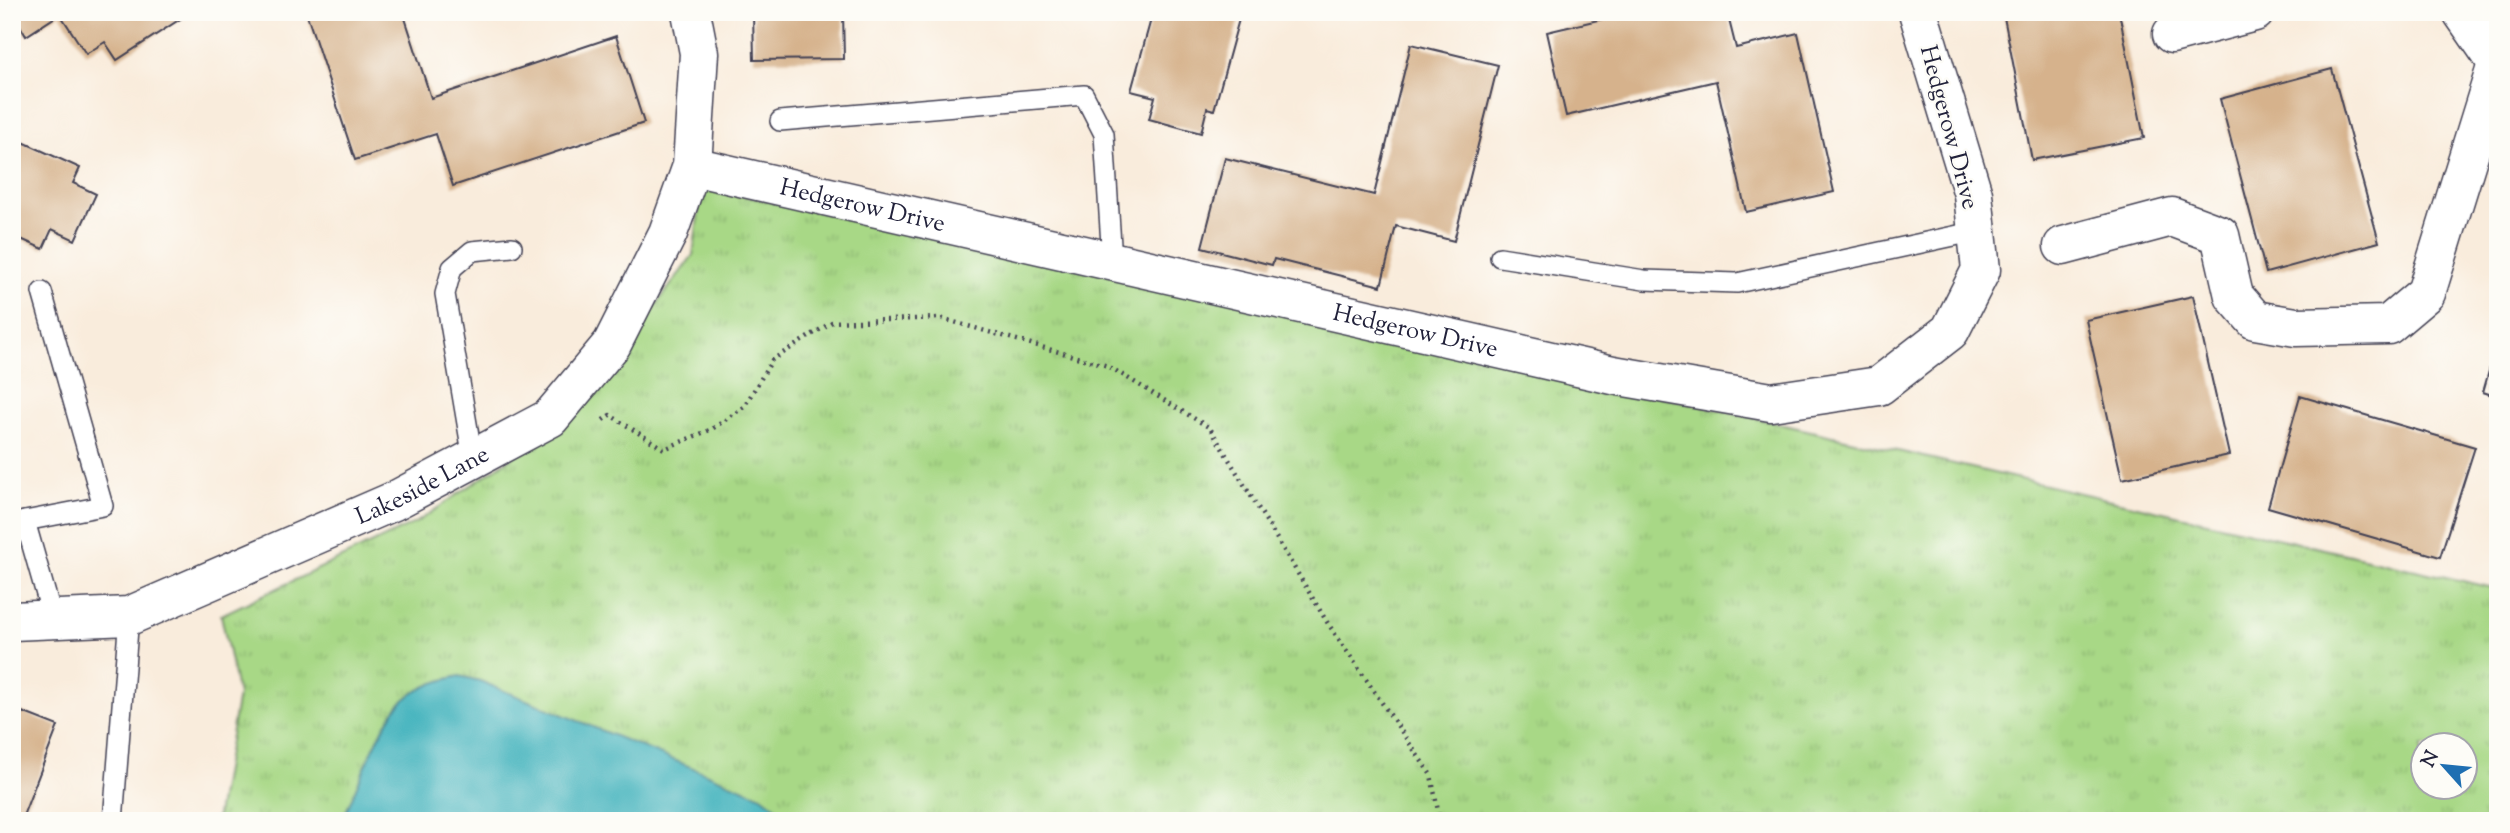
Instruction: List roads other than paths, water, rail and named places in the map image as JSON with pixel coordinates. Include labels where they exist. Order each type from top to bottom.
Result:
[{"type":"street","points":[[691,12],[699,53],[692,166]]},
{"type":"street","name":"Hedgerow Drive","points":[[692,166],[1613,375],[1771,402],[1880,386],[1950,331],[1981,270],[1973,194],[1918,12]]},
{"type":"street","points":[[2172,34],[2255,12]]},
{"type":"street","points":[[2063,246],[2172,217],[2220,234],[2234,296],[2255,320],[2296,327],[2388,325],[2426,293],[2498,64],[2462,12]]},
{"type":"street","name":"Lakeside Lane","points":[[12,621],[129,616],[394,501],[550,418],[612,344],[668,233],[692,166]]},
{"type":"lane","points":[[780,121],[1084,94],[1104,134],[1112,261]]},
{"type":"lane","points":[[1500,257],[1644,280],[1737,283],[1977,231]]},
{"type":"lane","points":[[473,459],[445,294],[452,268],[472,251],[512,247]]},
{"type":"lane","points":[[42,292],[103,506],[19,523],[53,619]]},
{"type":"lane","points":[[113,821],[129,616]]},
{"type":"water","points":[[460,676],[480,681],[762,796],[794,821],[342,821],[377,741],[401,703],[429,685]]}]
